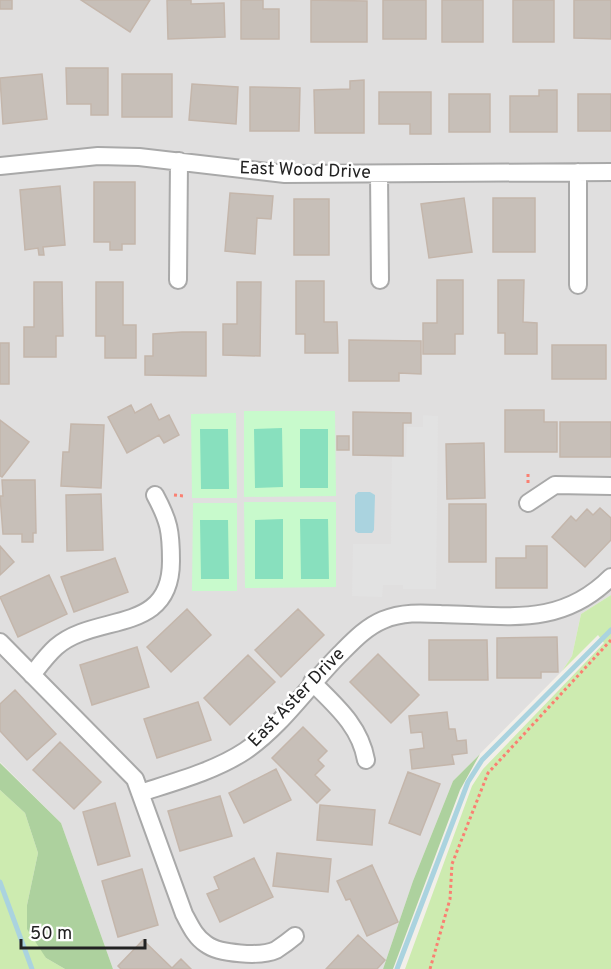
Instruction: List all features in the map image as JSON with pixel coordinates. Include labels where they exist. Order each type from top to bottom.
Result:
[{"type":"street","name":"East Wood Drive","points":[[0,166],[98,156],[179,161],[276,173],[611,172]]},
{"type":"street","points":[[178,280],[179,161]]},
{"type":"street","points":[[578,172],[579,285]]},
{"type":"street","points":[[379,174],[380,280]]},
{"type":"street","points":[[528,503],[555,485],[611,486]]},
{"type":"street","points":[[32,675],[56,646],[89,631],[148,611],[167,589],[171,577],[170,522],[155,495]]},
{"type":"street","name":"East Aster Drive","points":[[140,793],[212,767],[245,751],[276,724],[312,682],[358,636],[380,621],[399,614],[415,613],[555,613],[577,604],[611,577]]},
{"type":"street","points":[[0,642],[126,767],[135,779],[184,914],[192,930],[207,945],[238,952],[274,951],[295,936]]},
{"type":"street","points":[[312,682],[352,723],[363,742],[366,760]]},
{"type":"path","points":[[430,969],[450,899],[452,864],[488,773],[611,640]]},
{"type":"shaded area","points":[[0,0],[611,0],[611,595],[581,614],[572,656],[562,671],[453,781],[413,881],[383,969],[113,969],[61,823],[0,762]]},
{"type":"shaded area","points":[[423,415],[438,416],[436,589],[403,589],[403,585],[383,585],[382,597],[352,596],[353,544],[391,544],[392,457],[406,457],[407,427],[423,427]]},
{"type":"green space","points":[[244,411],[335,411],[336,496],[244,497]]},
{"type":"green space","points":[[236,413],[237,498],[192,498],[191,414]]},
{"type":"green space","points":[[282,428],[283,487],[255,488],[254,429]]},
{"type":"green space","points":[[200,429],[228,429],[229,489],[201,489]]},
{"type":"green space","points":[[300,429],[328,429],[328,488],[300,488]]},
{"type":"green space","points":[[244,502],[336,502],[336,587],[245,588]]},
{"type":"green space","points":[[193,503],[237,503],[237,591],[192,591]]},
{"type":"green space","points":[[283,519],[283,579],[255,579],[255,520]]},
{"type":"green space","points":[[300,519],[328,519],[329,579],[301,579]]},
{"type":"green space","points":[[200,520],[228,520],[229,579],[201,579]]},
{"type":"green space","points":[[611,595],[611,969],[405,969],[472,786],[483,769],[604,643],[598,635],[562,671],[572,656],[581,614]]},
{"type":"green space","points":[[480,754],[460,790],[393,969],[383,969],[413,881],[453,781]]},
{"type":"green space","points":[[0,763],[61,823],[113,969],[65,969],[46,958],[27,929],[27,905],[38,853],[25,813],[0,790]]},
{"type":"green space","points":[[0,790],[25,813],[38,853],[27,905],[46,958],[65,969],[0,969]]},
{"type":"water","points":[[358,492],[370,492],[375,495],[372,533],[355,531],[355,495]]},
{"type":"building","points":[[0,0],[12,0],[12,9],[0,9]]},
{"type":"building","points":[[81,0],[150,0],[130,32]]},
{"type":"building","points":[[167,0],[191,0],[191,4],[224,3],[225,37],[168,39]]},
{"type":"building","points":[[241,0],[263,0],[263,9],[279,9],[279,39],[241,39]]},
{"type":"building","points":[[311,0],[367,1],[367,42],[311,42]]},
{"type":"building","points":[[383,0],[426,0],[426,39],[383,39]]},
{"type":"building","points":[[442,0],[483,0],[483,42],[442,42]]},
{"type":"building","points":[[513,0],[554,0],[554,42],[513,42]]},
{"type":"building","points":[[574,0],[611,0],[611,39],[574,38]]},
{"type":"building","points":[[66,68],[108,68],[108,115],[91,115],[91,104],[67,104]]},
{"type":"building","points":[[42,74],[47,119],[3,124],[0,78]]},
{"type":"building","points":[[122,74],[172,74],[172,117],[122,117]]},
{"type":"building","points":[[364,80],[364,133],[315,133],[314,90],[350,89],[350,81]]},
{"type":"building","points":[[192,84],[238,87],[236,124],[189,120]]},
{"type":"building","points":[[250,87],[300,88],[299,131],[250,131]]},
{"type":"building","points":[[539,90],[557,90],[557,132],[510,132],[510,96],[539,96]]},
{"type":"building","points":[[379,92],[431,92],[431,134],[410,134],[410,124],[379,124]]},
{"type":"building","points":[[449,94],[490,94],[490,132],[449,132]]},
{"type":"building","points":[[578,94],[611,94],[611,131],[578,131]]},
{"type":"building","points":[[94,182],[135,182],[135,244],[122,244],[122,250],[110,250],[110,242],[94,242]]},
{"type":"building","points":[[60,186],[65,245],[43,247],[44,255],[39,255],[38,248],[25,250],[20,190]]},
{"type":"building","points":[[230,193],[273,196],[271,219],[257,218],[255,254],[225,251]]},
{"type":"building","points":[[464,198],[472,252],[429,258],[421,204]]},
{"type":"building","points":[[493,198],[535,198],[535,252],[493,252]]},
{"type":"building","points":[[294,199],[329,199],[329,255],[294,255]]},
{"type":"building","points":[[437,280],[463,280],[463,334],[455,334],[455,354],[423,354],[423,323],[437,323]]},
{"type":"building","points":[[498,280],[524,280],[523,322],[537,323],[537,354],[505,354],[505,333],[498,333]]},
{"type":"building","points":[[296,281],[324,281],[324,322],[337,322],[338,353],[305,353],[305,334],[296,334]]},
{"type":"building","points":[[34,282],[62,282],[63,336],[56,336],[56,357],[24,357],[24,327],[34,327]]},
{"type":"building","points":[[96,282],[123,282],[123,325],[136,325],[136,358],[105,358],[105,336],[96,336]]},
{"type":"building","points":[[237,282],[261,282],[260,356],[223,355],[223,324],[237,324]]},
{"type":"building","points":[[206,332],[206,376],[145,375],[145,356],[153,356],[153,334]]},
{"type":"building","points":[[349,340],[421,341],[421,374],[399,373],[399,381],[349,381]]},
{"type":"building","points":[[0,343],[9,343],[9,384],[0,384]]},
{"type":"building","points":[[552,345],[606,345],[606,379],[552,379]]},
{"type":"building","points":[[151,404],[159,420],[169,415],[179,435],[164,443],[159,435],[127,453],[108,417],[131,405],[135,413]]},
{"type":"building","points":[[505,410],[544,410],[544,422],[557,422],[557,452],[505,452]]},
{"type":"building","points":[[353,412],[411,413],[411,423],[403,423],[403,456],[353,455]]},
{"type":"building","points":[[0,420],[29,442],[2,477],[0,476]]},
{"type":"building","points":[[560,422],[611,422],[611,457],[560,457]]},
{"type":"building","points":[[71,424],[104,425],[101,488],[61,486],[63,452],[69,452]]},
{"type":"building","points":[[337,436],[349,436],[349,450],[337,450]]},
{"type":"building","points":[[484,443],[485,498],[447,499],[446,444]]},
{"type":"building","points":[[2,480],[35,480],[36,533],[33,533],[33,542],[22,542],[22,534],[3,534],[0,496],[3,496]]},
{"type":"building","points":[[101,494],[103,550],[67,551],[66,495]]},
{"type":"building","points":[[449,504],[486,504],[486,562],[449,562]]},
{"type":"building","points":[[600,508],[611,518],[611,540],[585,567],[552,537],[571,516],[576,521],[587,509],[593,515]]},
{"type":"building","points":[[0,546],[14,562],[0,575]]},
{"type":"building","points":[[526,546],[547,546],[547,588],[496,588],[496,558],[526,558]]},
{"type":"building","points":[[115,558],[128,592],[74,612],[61,577]]},
{"type":"building","points":[[49,575],[67,614],[18,637],[0,597]]},
{"type":"building","points":[[187,609],[211,635],[171,672],[147,647]]},
{"type":"building","points":[[298,609],[324,635],[281,677],[255,650]]},
{"type":"building","points":[[557,637],[558,672],[541,672],[541,678],[497,678],[497,638]]},
{"type":"building","points":[[429,640],[487,640],[488,680],[429,680]]},
{"type":"building","points":[[137,647],[149,687],[92,705],[80,665]]},
{"type":"building","points":[[378,654],[419,695],[391,723],[350,682]]},
{"type":"building","points":[[248,655],[275,682],[230,725],[204,698]]},
{"type":"building","points":[[15,690],[56,734],[27,760],[0,731],[0,704]]},
{"type":"building","points":[[198,702],[211,740],[157,758],[144,719]]},
{"type":"building","points":[[447,712],[449,729],[455,729],[457,741],[466,740],[467,753],[452,755],[454,764],[412,769],[410,750],[424,748],[422,732],[411,733],[409,716]]},
{"type":"building","points":[[303,727],[327,751],[318,760],[324,766],[315,775],[330,790],[317,803],[272,758]]},
{"type":"building","points":[[60,742],[101,782],[74,809],[33,770]]},
{"type":"building","points":[[276,769],[291,800],[244,823],[229,793]]},
{"type":"building","points":[[408,772],[440,784],[420,835],[389,823]]},
{"type":"building","points":[[220,796],[232,836],[180,851],[168,811]]},
{"type":"building","points":[[115,803],[130,856],[98,865],[83,812]]},
{"type":"building","points":[[320,805],[375,810],[372,845],[317,840]]},
{"type":"building","points":[[277,853],[331,859],[328,892],[273,886]]},
{"type":"building","points":[[254,858],[273,897],[220,922],[207,894],[219,889],[214,877]]},
{"type":"building","points":[[372,865],[398,922],[367,936],[350,899],[346,900],[337,881]]},
{"type":"building","points":[[142,869],[158,925],[118,937],[102,881]]},
{"type":"building","points":[[358,935],[385,960],[377,969],[326,969]]},
{"type":"building","points":[[143,940],[172,968],[181,959],[191,969],[121,969],[118,966]]},
{"type":"waterway","points":[[397,969],[468,782],[482,760],[611,630]]},
{"type":"waterway","points":[[0,882],[32,969]]}]
